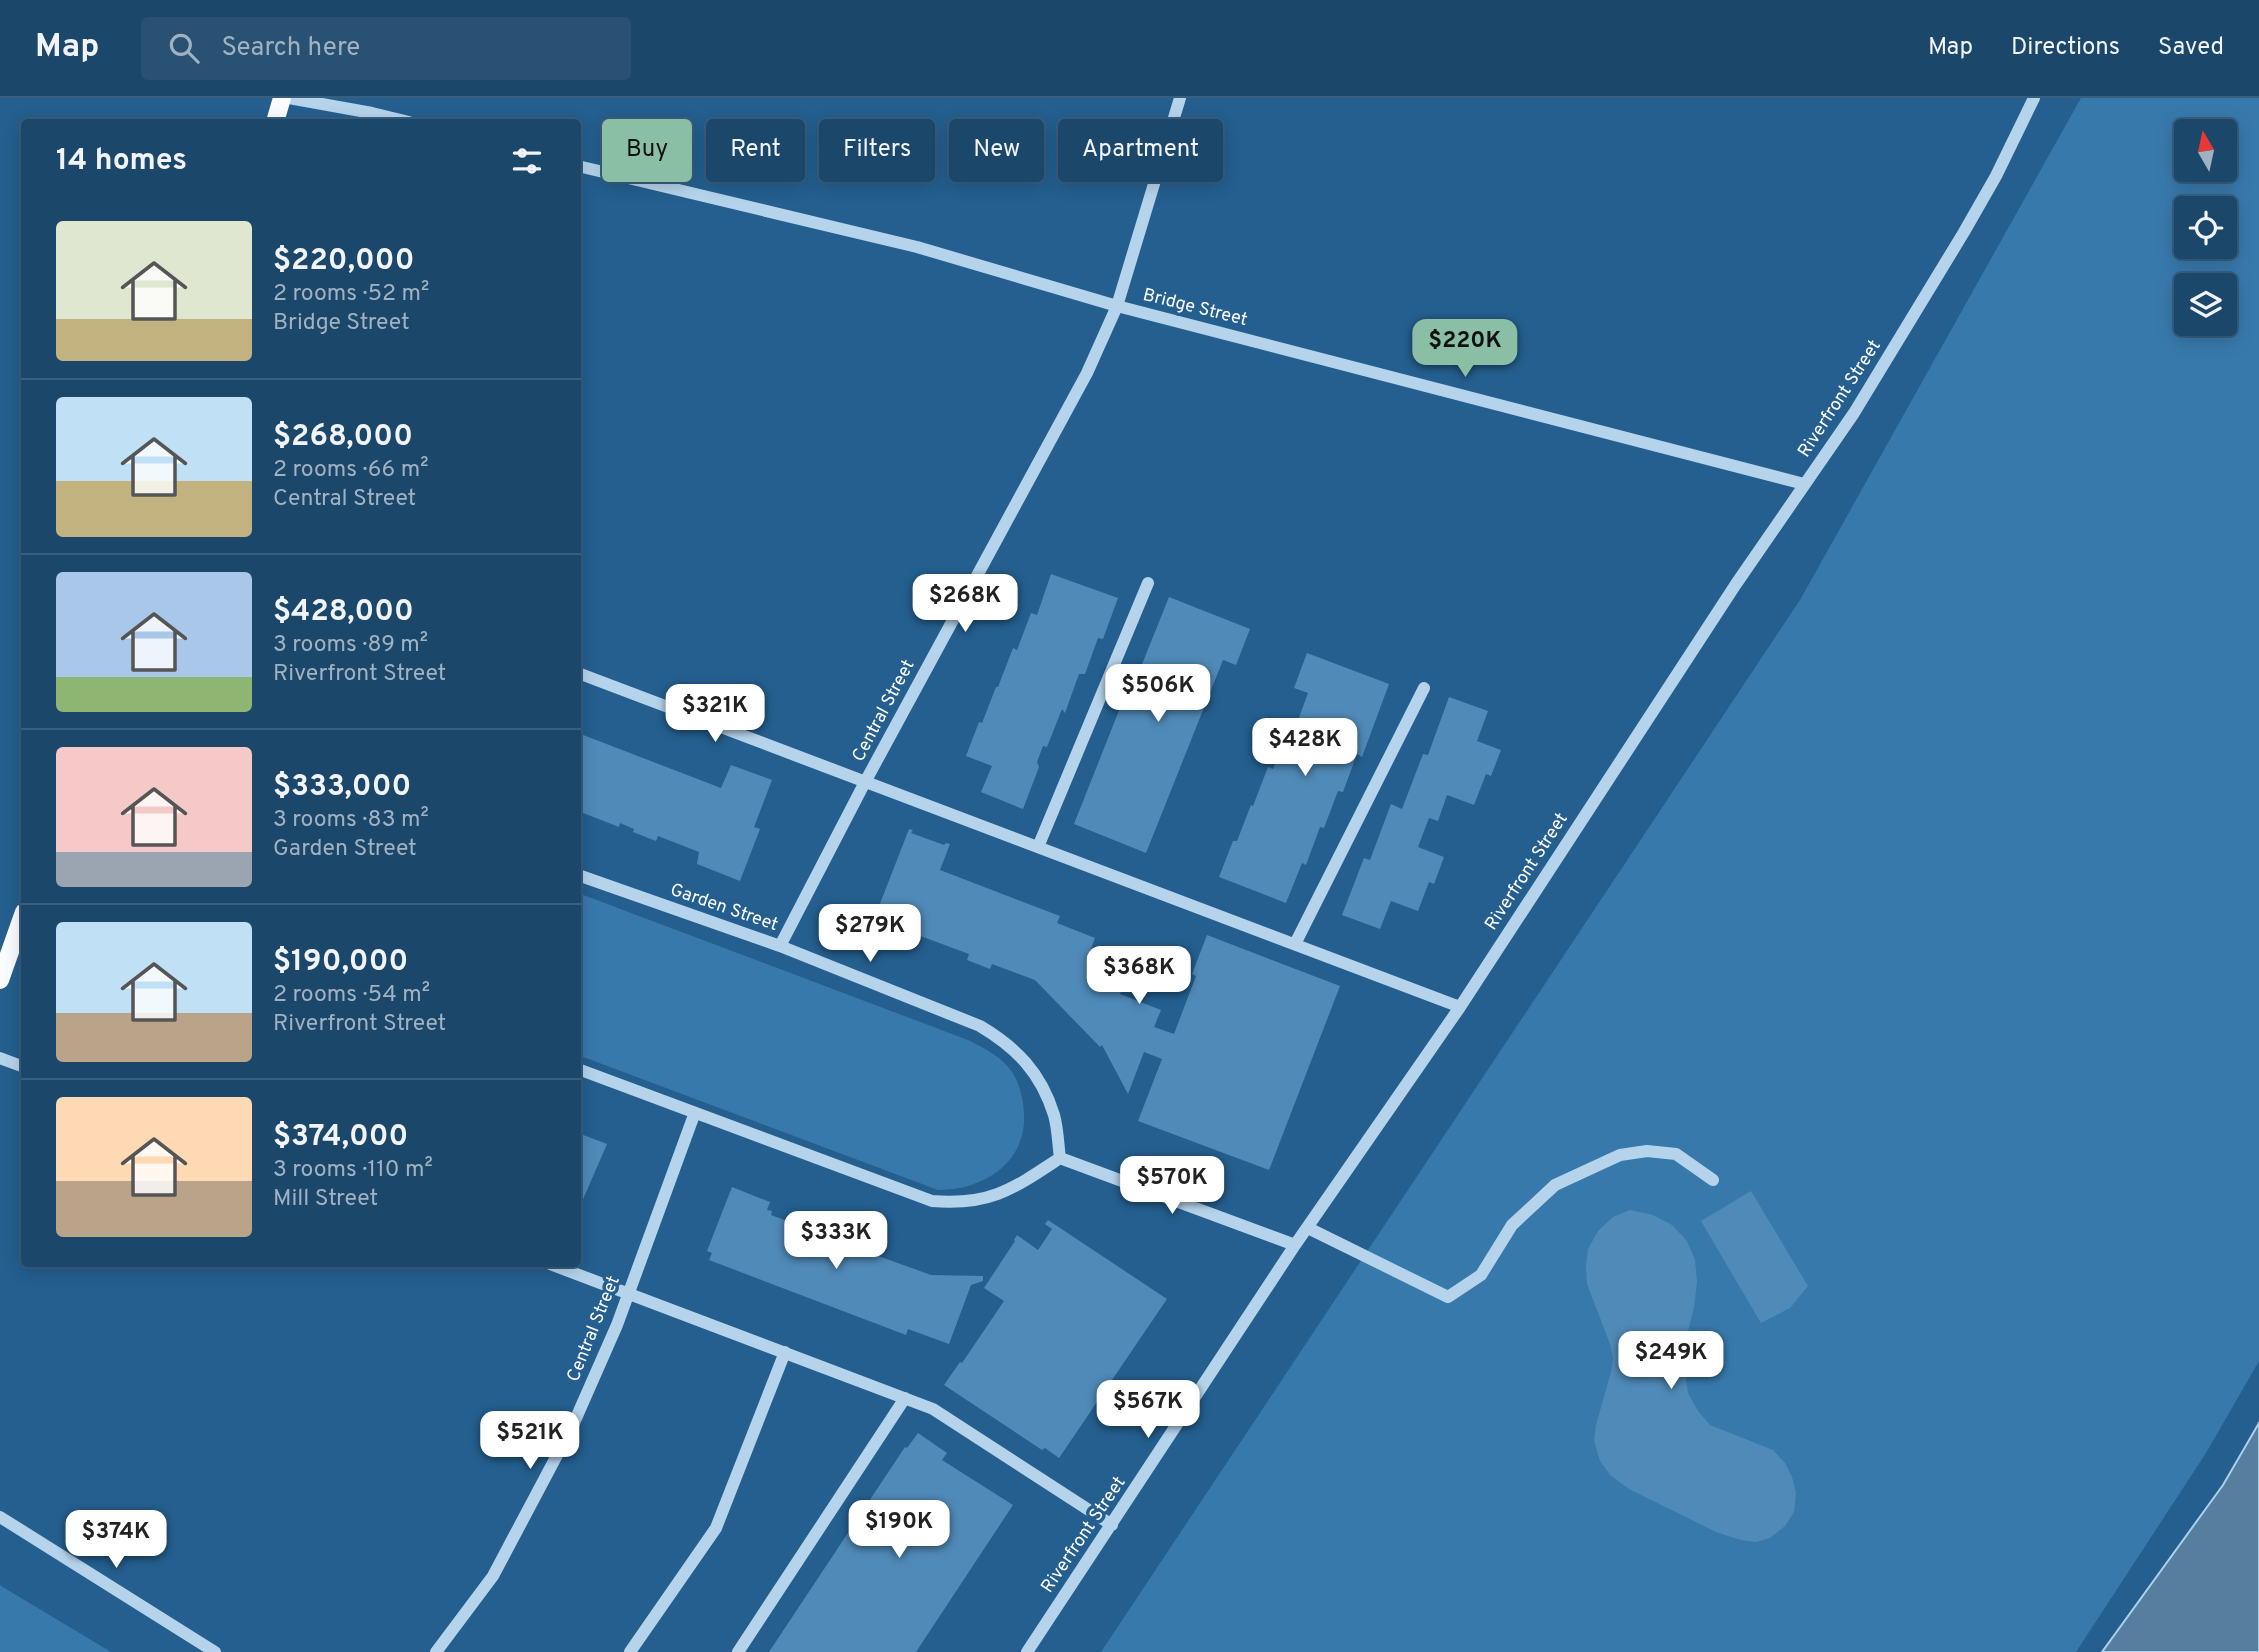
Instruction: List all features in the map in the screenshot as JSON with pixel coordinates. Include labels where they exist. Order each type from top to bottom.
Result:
[{"type":"main road","points":[[276,119],[282,98]]},
{"type":"main road","points":[[0,979],[21,920]]},
{"type":"street","points":[[289,98],[397,119]]},
{"type":"street","name":"Central Street","points":[[780,946],[864,784],[1087,373],[1117,306],[1180,98]]},
{"type":"street","name":"Riverfront Street","points":[[1027,1652],[1295,1245],[1460,1007],[1736,584],[1854,413],[1996,176],[2034,98]]},
{"type":"street","name":"Bridge Street","points":[[581,167],[917,247],[1117,306],[1804,484]]},
{"type":"street","points":[[1038,847],[1148,583]]},
{"type":"street","points":[[581,674],[864,784],[1460,1007]]},
{"type":"street","points":[[1295,944],[1424,688]]},
{"type":"street","name":"Garden Street","points":[[581,876],[780,946],[980,1026],[1001,1039],[1023,1058],[1045,1094],[1055,1117],[1060,1158]]},
{"type":"street","points":[[0,1058],[21,1066]]},
{"type":"street","points":[[581,1070],[694,1115],[932,1202],[959,1204],[987,1198],[1012,1189],[1060,1158],[1295,1245]]},
{"type":"street","name":"Central Street","points":[[436,1652],[493,1576],[573,1425],[629,1293],[694,1115]]},
{"type":"street","points":[[1308,1228],[1448,1297],[1481,1275],[1512,1225],[1555,1185],[1620,1155],[1647,1151],[1676,1154],[1713,1180]]},
{"type":"street","points":[[558,1267],[933,1409],[1112,1525]]},
{"type":"street","points":[[630,1652],[716,1528],[785,1352]]},
{"type":"street","points":[[738,1652],[905,1398]]},
{"type":"street","points":[[0,1517],[215,1652]]},
{"type":"shaded area","points":[[2081,98],[2259,98],[2259,1361],[2206,1453],[2076,1652],[1101,1652],[1800,600]]},
{"type":"shaded area","points":[[581,894],[968,1040],[998,1057],[1015,1077],[1022,1097],[1023,1131],[1018,1146],[1010,1159],[986,1179],[955,1189],[938,1190],[581,1056]]},
{"type":"shaded area","points":[[2259,1423],[2259,1652],[2102,1652],[2223,1485]]},
{"type":"shaded area","points":[[1,1586],[111,1652],[0,1652]]},
{"type":"building","points":[[1051,574],[1118,598],[1103,639],[1098,638],[1085,674],[1079,674],[1065,713],[1062,709],[1047,747],[1043,746],[1037,762],[1039,767],[1023,809],[981,792],[992,766],[966,756],[1013,648],[1017,650],[1031,613],[1037,615]]},
{"type":"building","points":[[1169,597],[1250,629],[1236,665],[1223,660],[1146,853],[1074,824],[1120,708],[1124,709]]},
{"type":"building","points":[[1307,653],[1389,684],[1362,757],[1357,754],[1343,792],[1338,791],[1324,828],[1320,827],[1306,865],[1302,863],[1286,903],[1219,877],[1233,841],[1237,841],[1251,805],[1253,806],[1268,767],[1273,769],[1287,732],[1293,734],[1308,693],[1294,688]]},
{"type":"building","points":[[1449,697],[1488,711],[1477,741],[1501,750],[1491,776],[1486,774],[1474,805],[1447,795],[1438,821],[1429,818],[1418,847],[1444,857],[1434,884],[1429,882],[1418,911],[1391,901],[1380,929],[1342,915],[1364,858],[1370,860],[1391,804],[1402,809],[1423,754],[1428,755]]},
{"type":"building","points":[[581,734],[721,788],[731,765],[772,780],[754,827],[760,829],[740,881],[697,864],[699,852],[658,836],[656,841],[633,832],[634,829],[620,823],[619,827],[581,812]]},
{"type":"building","points":[[909,829],[913,830],[911,833],[944,845],[950,844],[940,870],[1060,916],[1057,923],[1095,938],[1089,954],[1130,970],[1120,994],[1161,1010],[1154,1027],[1174,1034],[1196,976],[1192,974],[1207,935],[1340,986],[1269,1170],[1138,1121],[1162,1059],[1144,1052],[1128,1094],[1102,1045],[1100,1047],[1035,980],[992,964],[990,969],[967,960],[969,954],[915,934],[910,947],[907,941],[874,929],[873,933],[869,932]]},
{"type":"building","points":[[581,1134],[607,1144],[581,1204]]},
{"type":"building","points":[[732,1187],[770,1202],[767,1210],[772,1211],[771,1215],[826,1235],[828,1232],[847,1239],[845,1244],[931,1275],[983,1276],[983,1281],[971,1285],[949,1344],[908,1329],[906,1335],[709,1260],[712,1253],[707,1251]]},
{"type":"building","points":[[1751,1191],[1808,1286],[1790,1308],[1761,1323],[1701,1221]]},
{"type":"building","points":[[1630,1210],[1653,1215],[1672,1225],[1687,1241],[1695,1260],[1697,1282],[1684,1365],[1688,1393],[1698,1411],[1710,1425],[1773,1450],[1785,1463],[1792,1477],[1796,1493],[1794,1512],[1785,1526],[1770,1538],[1756,1542],[1716,1532],[1629,1489],[1610,1475],[1600,1461],[1594,1441],[1596,1425],[1613,1358],[1587,1284],[1588,1249],[1598,1231],[1613,1217]]},
{"type":"building","points":[[1048,1220],[1167,1299],[1059,1458],[1045,1448],[1042,1450],[944,1385],[1004,1301],[984,1288],[1017,1235],[1038,1250],[1052,1229],[1045,1224]]},
{"type":"building","points":[[918,1433],[947,1453],[942,1460],[1013,1505],[916,1652],[769,1652],[905,1447],[907,1448]]}]
